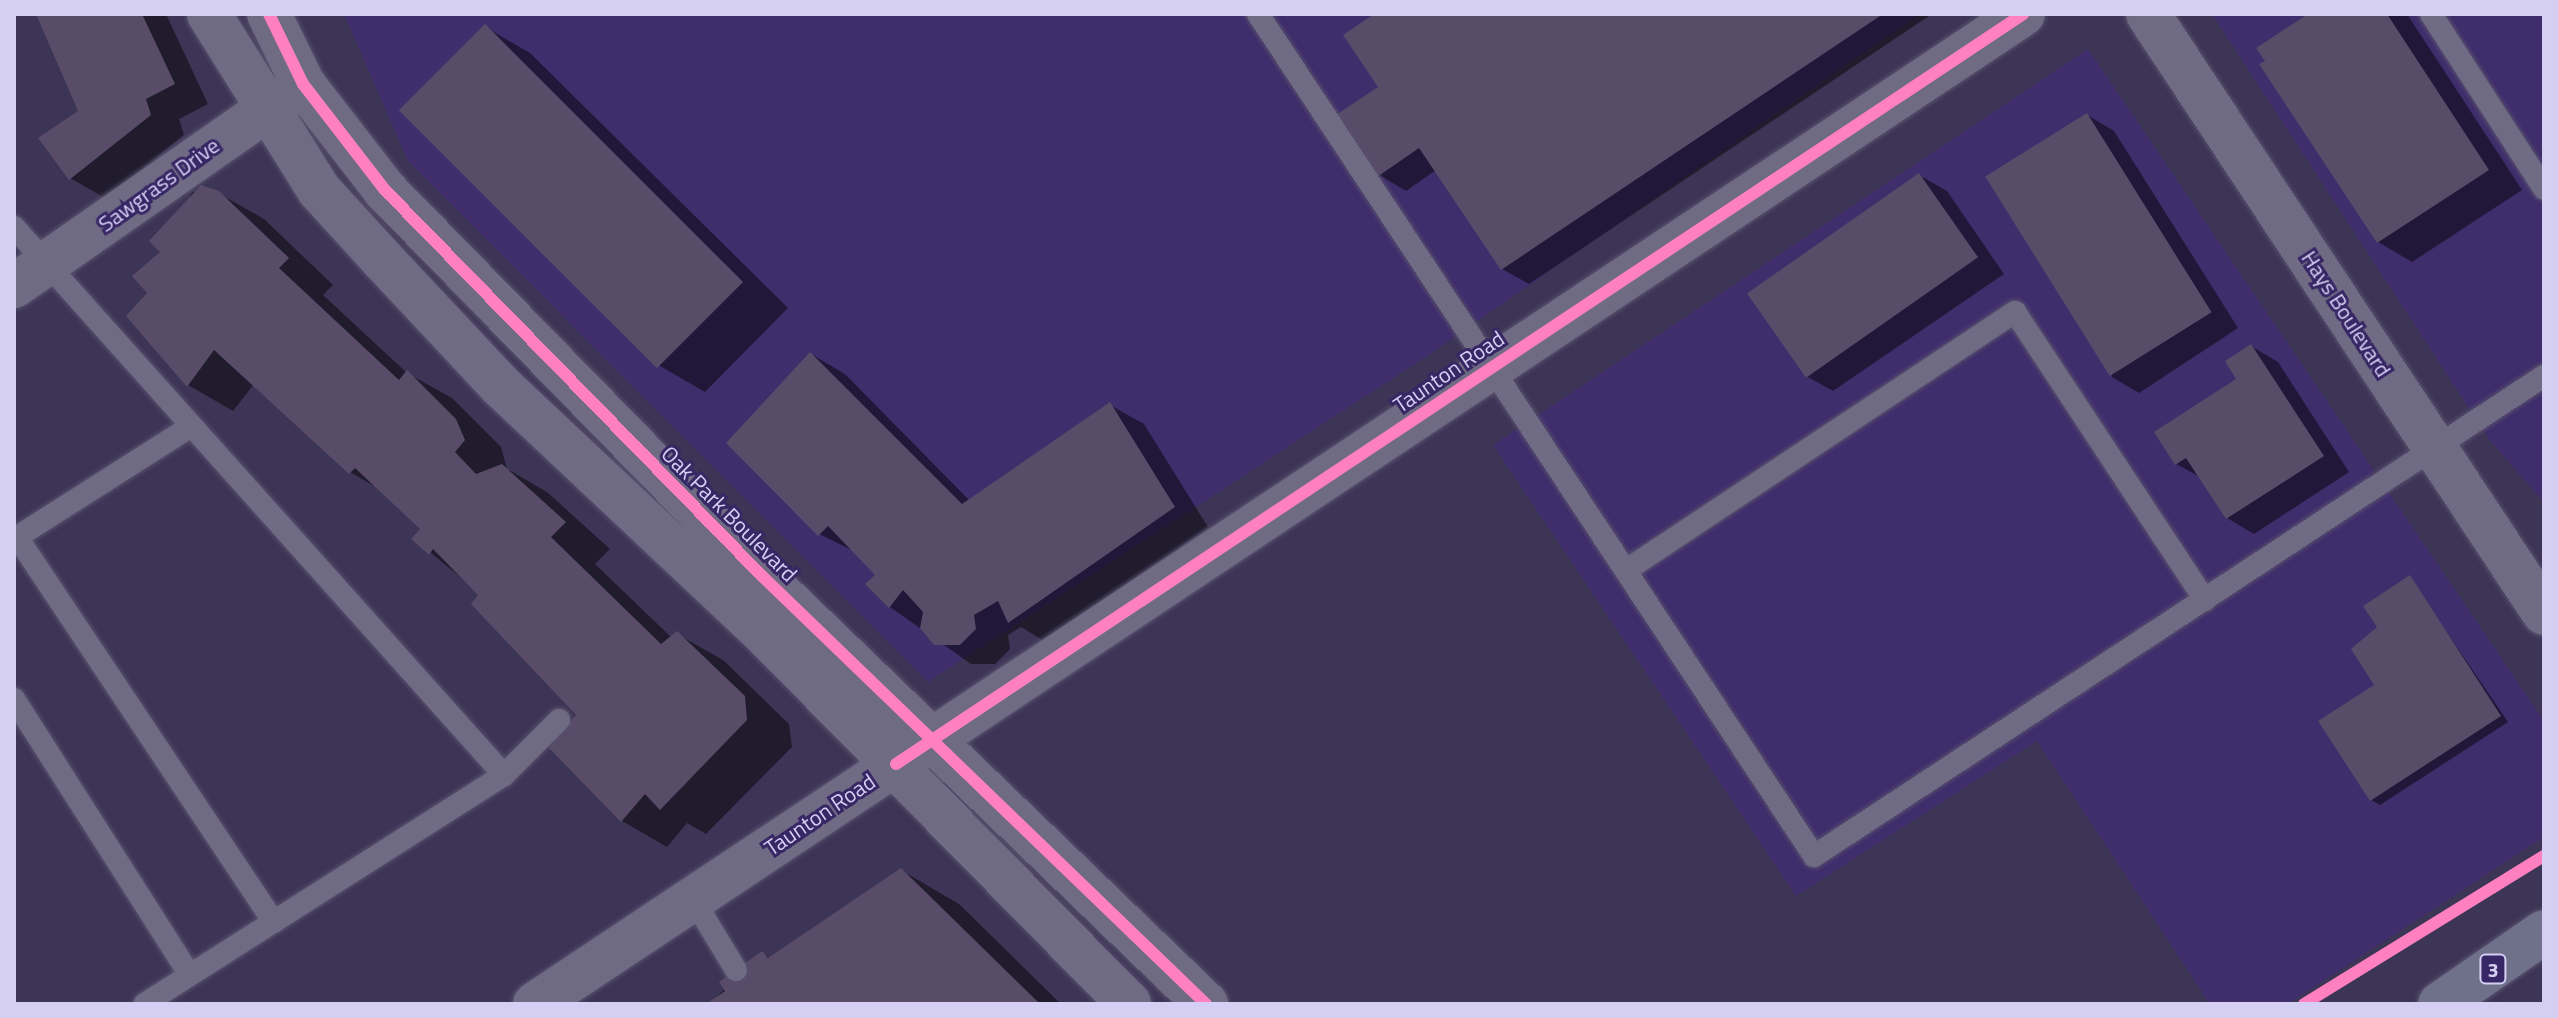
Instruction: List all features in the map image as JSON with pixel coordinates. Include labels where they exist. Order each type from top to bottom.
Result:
[{"type":"main road","name":"3","points":[[2440,1004],[2544,932]]},
{"type":"street","points":[[209,14],[266,110],[319,190],[501,386],[896,764],[1129,1004]]},
{"type":"street","name":"Oak Park Boulevard","points":[[269,14],[303,84],[385,190],[762,576],[935,738],[1206,1004]]},
{"type":"street","name":"Taunton Road","points":[[535,1004],[2023,14]]},
{"type":"street","name":"Hays Boulevard","points":[[2148,14],[2544,613]]},
{"type":"street","name":"Sawgrass Drive","points":[[29,276],[303,84]]},
{"type":"lane","points":[[1258,14],[1496,365],[1538,443],[1628,569],[1814,856],[2544,376]]},
{"type":"lane","points":[[2431,14],[2544,189]]},
{"type":"lane","points":[[14,227],[29,276],[190,427],[504,775]]},
{"type":"lane","points":[[1628,569],[2015,312],[2205,600]]},
{"type":"lane","points":[[190,427],[16,538],[274,922]]},
{"type":"lane","points":[[14,699],[190,975]]},
{"type":"lane","points":[[145,1004],[504,775],[559,720]]},
{"type":"lane","points":[[693,899],[736,970]]},
{"type":"shaded area","points":[[344,14],[1919,14],[1430,354],[928,682],[408,161]]},
{"type":"shaded area","points":[[2212,14],[2544,14],[2544,502],[2491,442]]},
{"type":"shaded area","points":[[2088,49],[2544,721],[2544,837],[2288,1004],[2210,1004],[2037,741],[1796,896],[1493,445]]},
{"type":"building","points":[[36,14],[142,14],[175,84],[146,99],[151,115],[69,180],[38,138],[78,111]]},
{"type":"building","points":[[1374,14],[1883,14],[1501,270],[1419,148],[1377,177],[1336,115],[1378,87],[1343,35]]},
{"type":"building","points":[[2308,14],[2387,14],[2489,170],[2377,243],[2259,64],[2265,61],[2256,48]]},
{"type":"building","points":[[485,24],[743,282],[657,368],[399,110]]},
{"type":"building","points":[[2087,113],[2212,312],[2110,376],[1985,177]]},
{"type":"building","points":[[1919,173],[1978,257],[1806,378],[1747,293]]},
{"type":"building","points":[[201,185],[219,191],[289,258],[279,268],[399,380],[407,370],[456,419],[465,440],[455,452],[476,474],[502,464],[566,522],[551,537],[661,644],[677,631],[745,696],[747,720],[660,810],[645,794],[621,822],[548,747],[576,715],[471,604],[478,595],[433,549],[429,555],[411,539],[420,529],[355,468],[349,474],[214,350],[187,387],[126,316],[147,293],[132,276],[160,252],[149,241]]},
{"type":"building","points":[[2251,344],[2324,456],[2226,519],[2186,458],[2175,465],[2154,432],[2236,379],[2225,361]]},
{"type":"building","points":[[810,352],[962,504],[1110,402],[1175,507],[1008,623],[998,601],[974,615],[976,629],[960,645],[934,645],[920,628],[923,612],[903,590],[889,608],[865,584],[875,575],[828,526],[818,536],[726,443]]},
{"type":"building","points":[[2410,575],[2501,716],[2370,801],[2318,721],[2374,685],[2351,649],[2377,627],[2363,606]]},
{"type":"building","points":[[901,868],[1040,1004],[706,1004],[725,991],[719,982],[762,951],[768,958]]},
{"type":"cycle path","points":[[269,14],[303,84],[385,190],[762,576],[1206,1004]]},
{"type":"cycle path","points":[[896,764],[2023,14]]},
{"type":"cycle path","points":[[2304,1004],[2544,856]]}]
